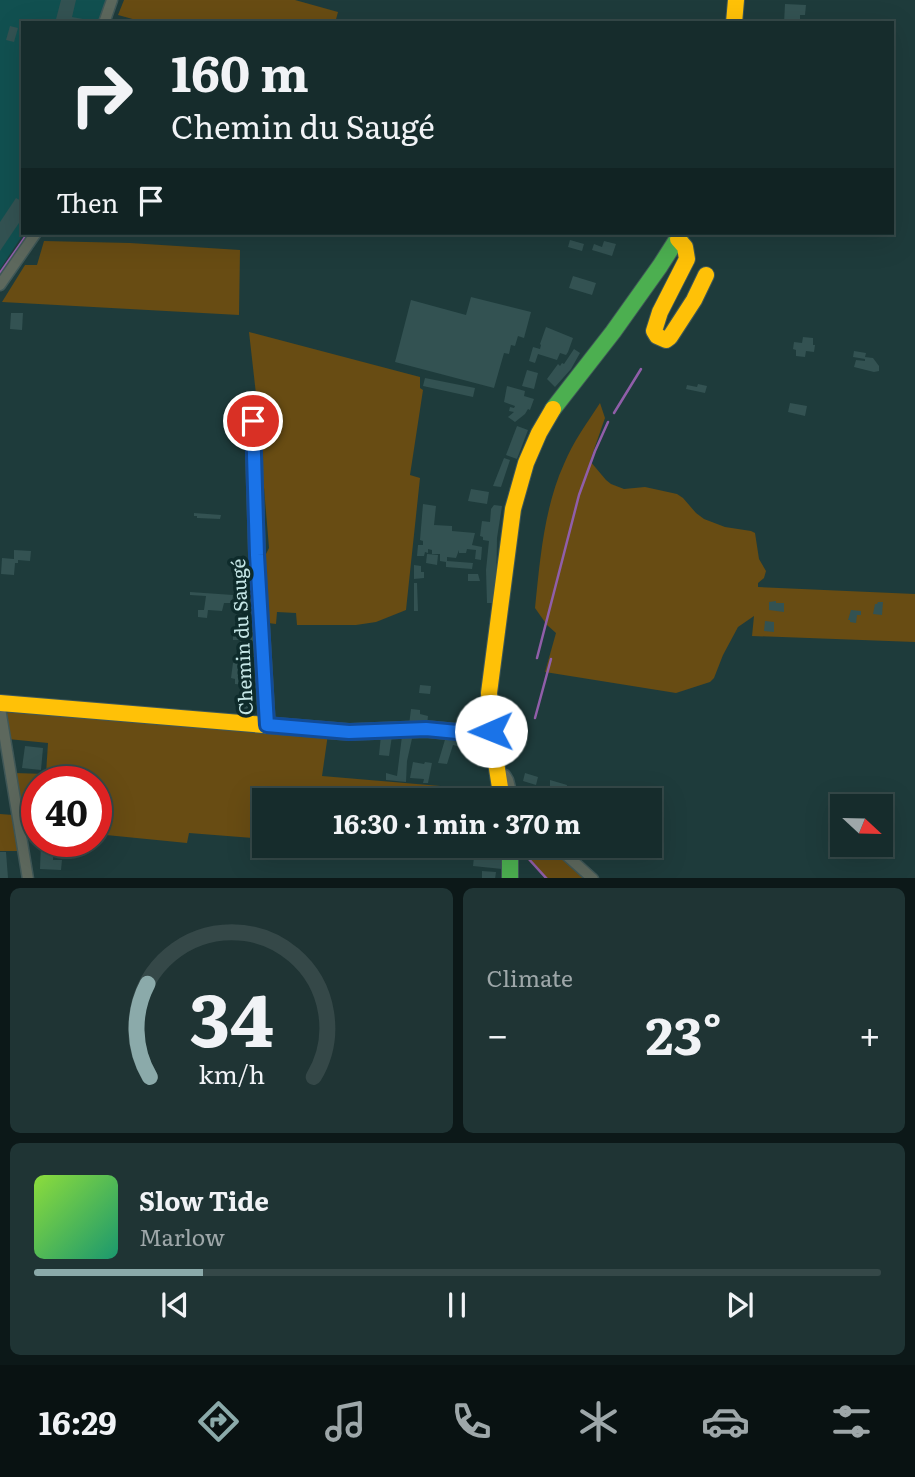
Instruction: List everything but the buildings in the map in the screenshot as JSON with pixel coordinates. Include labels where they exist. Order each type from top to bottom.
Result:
[{"type":"street","points":[[105,21],[112,0]]},
{"type":"street","points":[[734,21],[736,0]]},
{"type":"street","points":[[0,285],[35,235]]},
{"type":"street","points":[[680,236],[687,259],[660,313],[654,331],[657,336],[667,340],[670,337],[698,294],[706,275]]},
{"type":"street","points":[[500,788],[491,731],[491,678],[513,509],[526,463],[556,403],[613,332],[680,236]]},
{"type":"street","name":"Chemin du Saugé","points":[[253,421],[257,555],[267,725]]},
{"type":"street","name":"Chemin du Saugé","points":[[0,703],[349,732],[426,729],[478,734],[491,731]]},
{"type":"street","points":[[0,708],[28,878]]},
{"type":"street","points":[[497,773],[505,775],[510,788]]},
{"type":"street","points":[[510,858],[510,878]]},
{"type":"street","points":[[570,858],[593,878]]},
{"type":"shaded area","points":[[0,0],[106,0],[100,21],[21,21],[23,235],[0,269]]},
{"type":"shaded area","points":[[124,0],[295,0],[338,12],[336,21],[140,21],[118,15]]},
{"type":"shaded area","points":[[44,241],[240,250],[239,315],[2,302],[25,265],[37,265]]},
{"type":"shaded area","points":[[249,332],[420,377],[420,388],[423,390],[410,475],[420,478],[406,610],[376,622],[356,625],[297,625],[296,613],[277,612],[276,624],[268,623],[263,555],[269,548]]},
{"type":"shaded area","points":[[600,403],[605,418],[590,461],[611,484],[624,489],[645,487],[677,494],[704,519],[725,527],[755,533],[759,559],[766,571],[758,587],[915,594],[915,642],[752,636],[754,616],[738,627],[710,682],[676,693],[545,672],[556,633],[535,608],[547,516],[557,481],[568,456]]},
{"type":"shaded area","points":[[8,711],[328,734],[322,776],[464,788],[252,788],[252,838],[189,833],[187,843],[112,836],[112,766],[47,766],[48,743],[8,739]]},
{"type":"shaded area","points":[[14,773],[21,773],[21,808]]},
{"type":"shaded area","points":[[0,814],[13,815],[18,851],[0,851]]},
{"type":"shaded area","points":[[526,858],[566,858],[588,878],[545,878]]},
{"type":"waterway","points":[[0,273],[27,235]]},
{"type":"waterway","points":[[614,413],[641,369]]},
{"type":"waterway","points":[[537,658],[579,495],[608,422]]},
{"type":"waterway","points":[[535,718],[551,659]]},
{"type":"waterway","points":[[528,858],[546,878]]},
{"type":"traffic: fast","points":[[553,409],[613,332],[680,235]]},
{"type":"traffic: fast","points":[[253,420],[257,555],[267,725]]},
{"type":"traffic: fast","points":[[510,858],[510,878]]},
{"type":"traffic: slow","points":[[734,21],[736,0]]},
{"type":"traffic: slow","points":[[678,239],[685,247],[687,259],[660,312],[654,331],[657,336],[666,340],[670,337],[694,300],[706,275]]},
{"type":"traffic: slow","points":[[500,788],[491,731],[489,693],[513,509],[526,463],[553,409]]},
{"type":"traffic: slow","points":[[0,703],[349,732],[426,729],[478,734],[491,731]]},
{"type":"route","points":[[253,421],[257,555],[267,725],[349,732],[426,729],[478,734],[491,731]]}]
